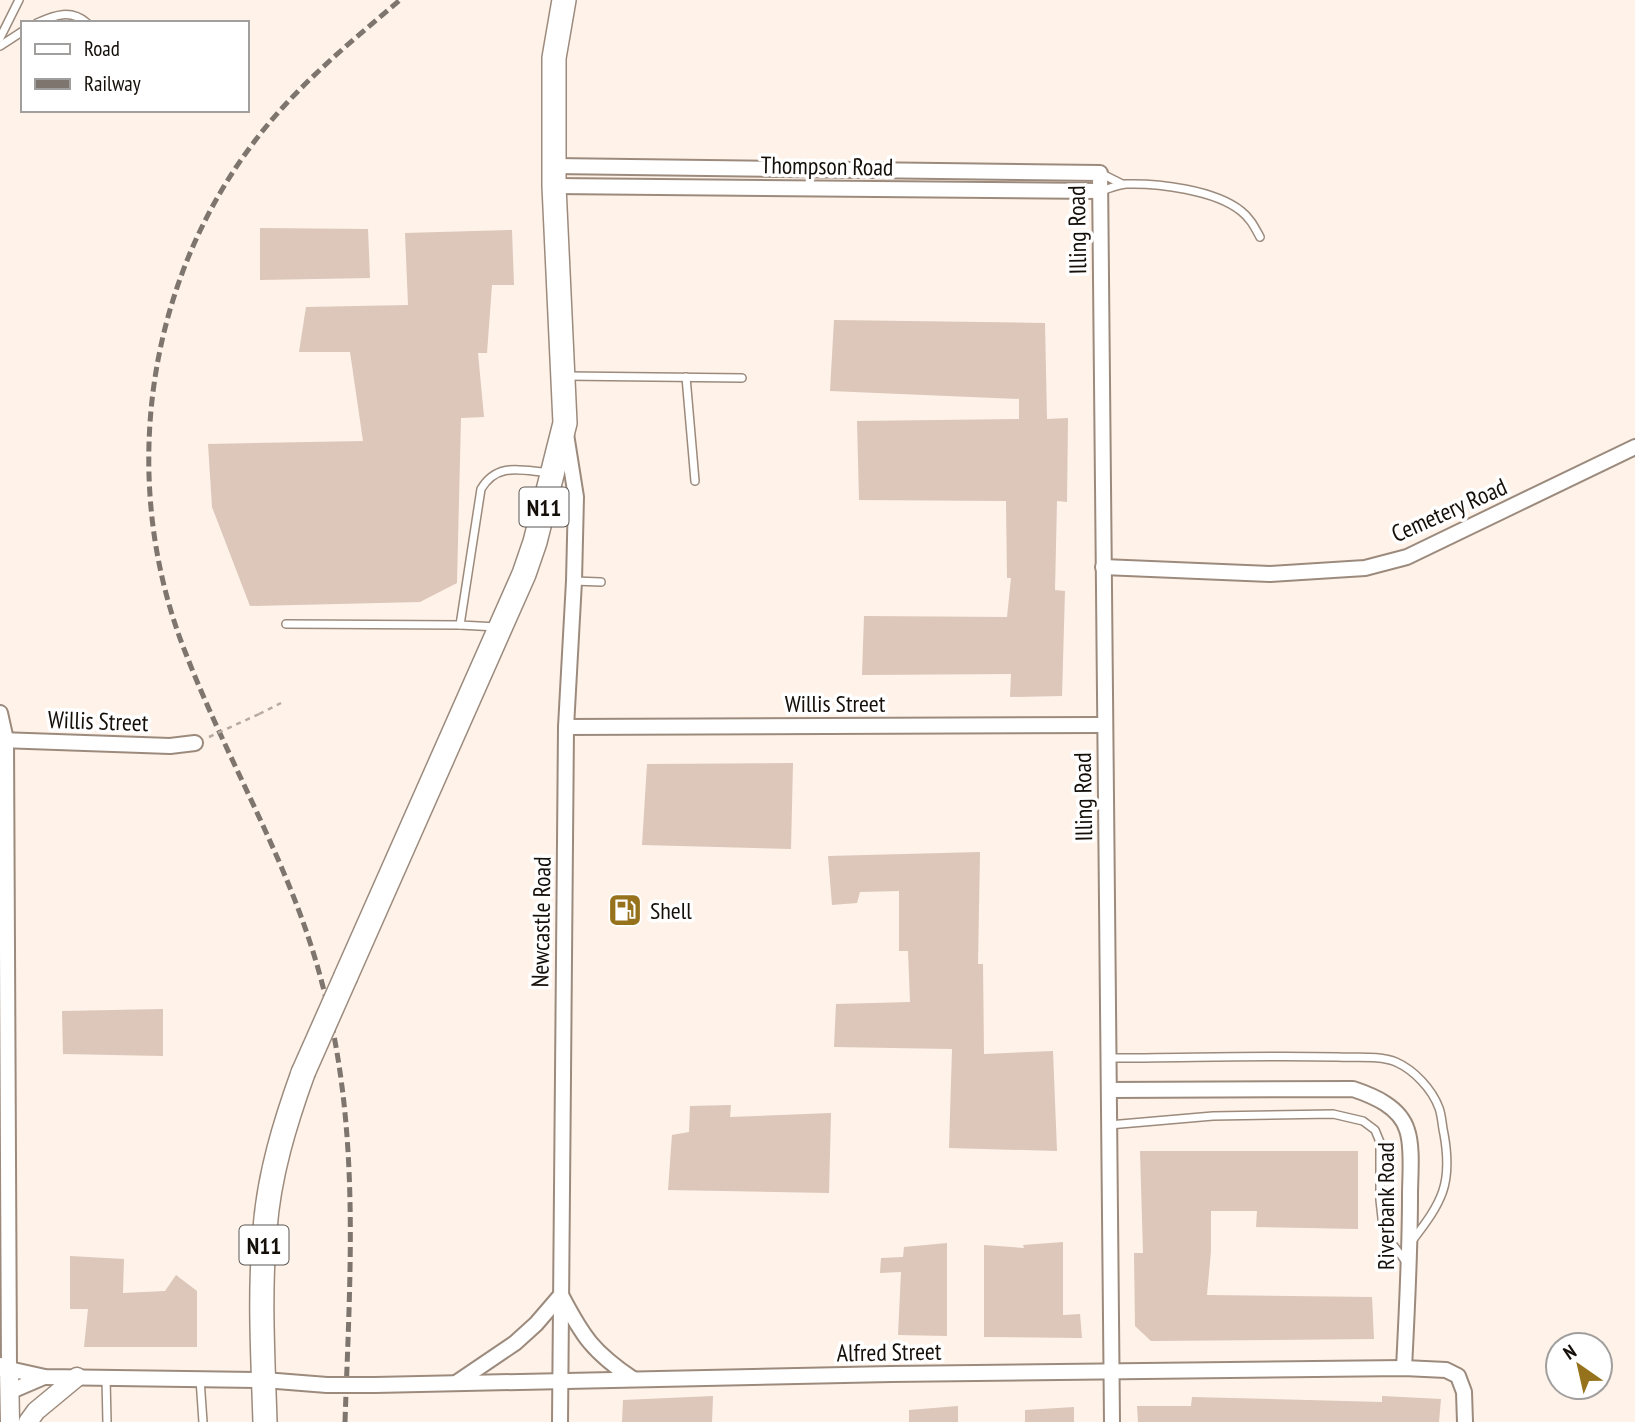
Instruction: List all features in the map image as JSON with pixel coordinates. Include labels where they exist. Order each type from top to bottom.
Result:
[{"type":"highway","name":"N11","points":[[265,1422],[265,1227],[273,1171],[290,1107],[531,553],[565,423],[554,176],[554,58],[564,0]]},
{"type":"street","name":"Thompson Road","points":[[554,176],[1100,173]]},
{"type":"street","name":"Illing Road","points":[[1100,173],[1112,1422]]},
{"type":"street","name":"Thompson Road","points":[[554,176],[1100,191]]},
{"type":"street","name":"Newcastle Road","points":[[560,1422],[566,727],[575,581],[576,496],[565,423]]},
{"type":"street","name":"Cemetery Road","points":[[1103,567],[1270,573],[1365,568],[1418,553],[1635,447]]},
{"type":"street","points":[[0,713],[3,740],[4,1391],[10,1422]]},
{"type":"street","name":"Willis Street","points":[[566,727],[1105,725]]},
{"type":"street","name":"Willis Street","points":[[3,740],[170,746],[202,740]]},
{"type":"street","name":"Riverbank Road","points":[[1109,1090],[1353,1089],[1377,1097],[1394,1110],[1407,1129],[1410,1164],[1410,1244],[1404,1368]]},
{"type":"street","points":[[455,1383],[515,1343],[561,1295],[582,1335],[608,1362],[633,1379]]},
{"type":"street","points":[[4,1368],[45,1377]]},
{"type":"street","points":[[1404,1368],[1446,1370],[1458,1376],[1464,1392],[1465,1422]]},
{"type":"street","name":"Alfred Street","points":[[45,1377],[264,1380],[327,1385],[375,1385],[1404,1368]]},
{"type":"street","points":[[4,1391],[45,1377]]},
{"type":"street","points":[[28,1422],[36,1410],[77,1377]]},
{"type":"lane","points":[[0,37],[19,0]]},
{"type":"lane","points":[[43,21],[64,14],[76,15],[84,21]]},
{"type":"lane","points":[[0,46],[21,33]]},
{"type":"lane","points":[[1100,173],[1123,184]]},
{"type":"lane","points":[[1100,191],[1123,184],[1160,186],[1220,199],[1252,221],[1260,237]]},
{"type":"lane","points":[[562,376],[742,378]]},
{"type":"lane","points":[[686,377],[695,481]]},
{"type":"lane","points":[[460,625],[481,489],[487,478],[498,471],[508,470],[551,473]]},
{"type":"lane","points":[[575,581],[601,582]]},
{"type":"lane","points":[[286,624],[500,627]]},
{"type":"lane","points":[[1108,1058],[1375,1058],[1394,1061],[1411,1071],[1427,1087],[1439,1107],[1446,1144],[1447,1180],[1436,1211],[1410,1244]]},
{"type":"lane","points":[[1109,1125],[1213,1116],[1333,1114],[1363,1121],[1375,1130],[1380,1142],[1383,1227],[1409,1265]]},
{"type":"lane","points":[[106,1378],[107,1422]]},
{"type":"lane","points":[[200,1379],[203,1422]]},
{"type":"path","points":[[202,740],[281,703]]},
{"type":"building","points":[[260,228],[368,229],[370,278],[260,280]]},
{"type":"building","points":[[512,230],[514,285],[492,285],[487,353],[478,353],[484,417],[461,418],[457,583],[420,602],[250,606],[212,507],[208,444],[363,441],[350,352],[299,352],[306,307],[408,305],[405,233]]},
{"type":"building","points":[[834,320],[1045,323],[1047,419],[1068,418],[1067,502],[1057,501],[1055,590],[1065,591],[1062,696],[1010,697],[1011,674],[862,675],[864,616],[1007,617],[1011,578],[1007,578],[1006,501],[859,500],[857,421],[1019,419],[1019,399],[830,391]]},
{"type":"building","points":[[793,763],[791,849],[642,845],[647,764]]},
{"type":"building","points":[[980,852],[978,964],[983,964],[984,1054],[1053,1051],[1057,1151],[949,1148],[952,1049],[834,1047],[836,1004],[910,1002],[908,951],[899,951],[899,891],[860,892],[857,903],[832,905],[828,856]]},
{"type":"building","points":[[163,1009],[163,1056],[63,1054],[62,1011]]},
{"type":"building","points":[[731,1105],[730,1117],[831,1113],[829,1193],[668,1190],[672,1135],[689,1132],[690,1106]]},
{"type":"building","points":[[1140,1151],[1358,1151],[1358,1229],[1256,1227],[1257,1211],[1211,1211],[1207,1295],[1372,1297],[1374,1339],[1151,1341],[1135,1326],[1134,1253],[1143,1253]]},
{"type":"building","points":[[1063,1242],[1063,1315],[1080,1314],[1082,1338],[984,1337],[984,1245],[1024,1248],[1023,1245]]},
{"type":"building","points":[[947,1243],[947,1336],[898,1335],[901,1272],[880,1273],[881,1258],[903,1257],[904,1247]]},
{"type":"building","points":[[70,1256],[124,1259],[123,1293],[165,1291],[176,1275],[197,1291],[197,1347],[84,1347],[88,1309],[70,1309]]},
{"type":"building","points":[[713,1396],[712,1422],[622,1422],[623,1400]]},
{"type":"building","points":[[1382,1396],[1441,1399],[1439,1422],[1138,1422],[1137,1406],[1191,1406],[1192,1397],[1382,1402]]},
{"type":"building","points":[[958,1406],[958,1422],[909,1422],[909,1410]]},
{"type":"building","points":[[1074,1407],[1074,1422],[1025,1422],[1025,1410]]},
{"type":"railway","points":[[345,1422],[350,1201],[343,1093],[334,1038],[322,983],[294,898],[203,695],[164,587],[152,519],[149,449],[155,380],[169,312],[193,247],[225,185],[265,128],[296,93],[400,0]]},
{"type":"place","name":"Shell","points":[[625,910]]}]
